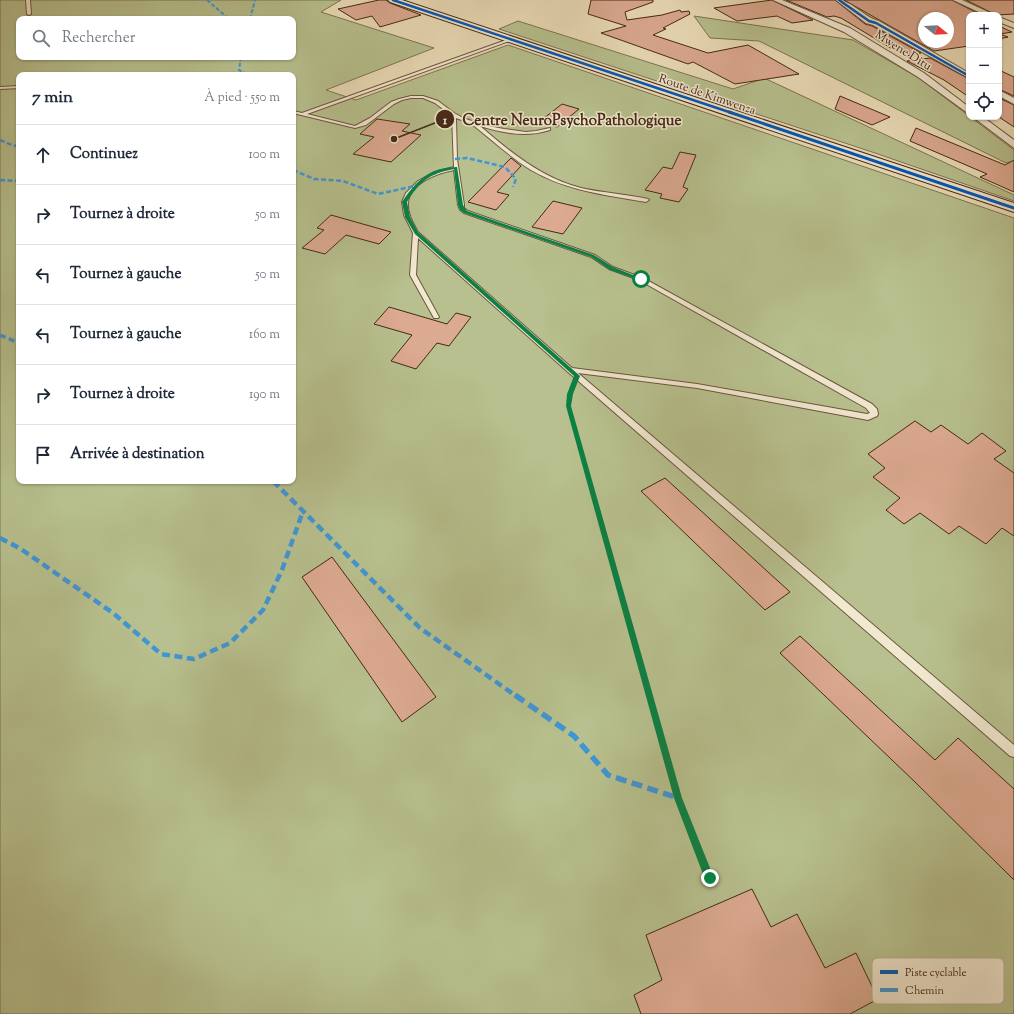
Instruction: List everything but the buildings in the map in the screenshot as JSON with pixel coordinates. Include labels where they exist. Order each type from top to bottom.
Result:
[{"type":"street","name":"Route de Kimwenza","points":[[393,0],[1014,208]]},
{"type":"street","name":"Mwene Ditu","points":[[776,0],[847,30],[917,73],[966,109]]},
{"type":"street","points":[[839,0],[869,21],[876,23],[966,74]]},
{"type":"street","points":[[956,0],[984,12]]},
{"type":"street","points":[[1002,20],[1014,26]]},
{"type":"street","points":[[1002,94],[1014,101]]},
{"type":"street","points":[[981,120],[1014,145]]},
{"type":"lane","points":[[28,0],[29,14]]},
{"type":"lane","points":[[303,114],[510,40]]},
{"type":"lane","points":[[0,88],[16,87]]},
{"type":"lane","points":[[296,113],[355,127],[362,125],[393,102],[401,99],[422,97],[437,101],[454,114],[474,124],[506,152],[546,176],[574,187],[646,200]]},
{"type":"lane","points":[[454,114],[456,168],[461,205],[462,209],[466,212],[593,256],[611,268],[641,279],[869,406],[874,411],[874,414],[868,417],[697,386],[570,370]]},
{"type":"lane","points":[[474,124],[525,133],[536,133],[548,129]]},
{"type":"lane","points":[[456,168],[432,174],[415,186],[407,195],[404,202],[408,217],[416,233],[570,370],[1014,752]]},
{"type":"lane","points":[[416,233],[413,275],[436,317]]},
{"type":"path","points":[[577,376],[570,394],[568,406],[678,798],[710,878]]},
{"type":"green space","points":[[0,0],[341,0],[321,12],[434,48],[326,90],[356,100],[508,45],[1014,218],[1014,1014],[0,1014]]},
{"type":"green space","points":[[694,16],[853,40],[919,78],[966,114],[966,120],[974,120],[1014,150],[1014,161],[1006,163],[759,41],[710,38]]},
{"type":"green space","points":[[518,21],[733,89],[756,81],[762,77],[1014,195],[1014,201],[872,152],[499,29]]},
{"type":"marked path","points":[[207,0],[226,16]]},
{"type":"marked path","points":[[251,16],[255,0]]},
{"type":"marked path","points":[[241,60],[239,70],[243,72]]},
{"type":"marked path","points":[[0,140],[16,146]]},
{"type":"marked path","points":[[455,159],[467,158],[505,167],[516,179],[513,187]]},
{"type":"marked path","points":[[296,171],[314,179],[343,181],[378,194],[415,186]]},
{"type":"marked path","points":[[0,180],[16,181]]},
{"type":"marked path","points":[[0,335],[16,342]]},
{"type":"marked path","points":[[276,484],[420,628],[574,736],[608,775],[678,798]]},
{"type":"marked path","points":[[0,538],[21,549],[113,613],[161,654],[194,659],[230,643],[263,610],[282,570],[303,511]]},
{"type":"cycle path","points":[[393,0],[1014,208]]},
{"type":"cycle path","points":[[839,0],[869,21],[876,23],[966,74]]},
{"type":"place","name":"Centre NeuroPsychoPathologique","points":[[394,139]]},
{"type":"route","points":[[641,279],[611,268],[593,256],[466,212],[462,209],[461,205],[456,168],[437,172],[424,178],[407,195],[404,202],[408,217],[416,233],[577,376],[570,394],[568,406],[678,798],[710,878]]}]
